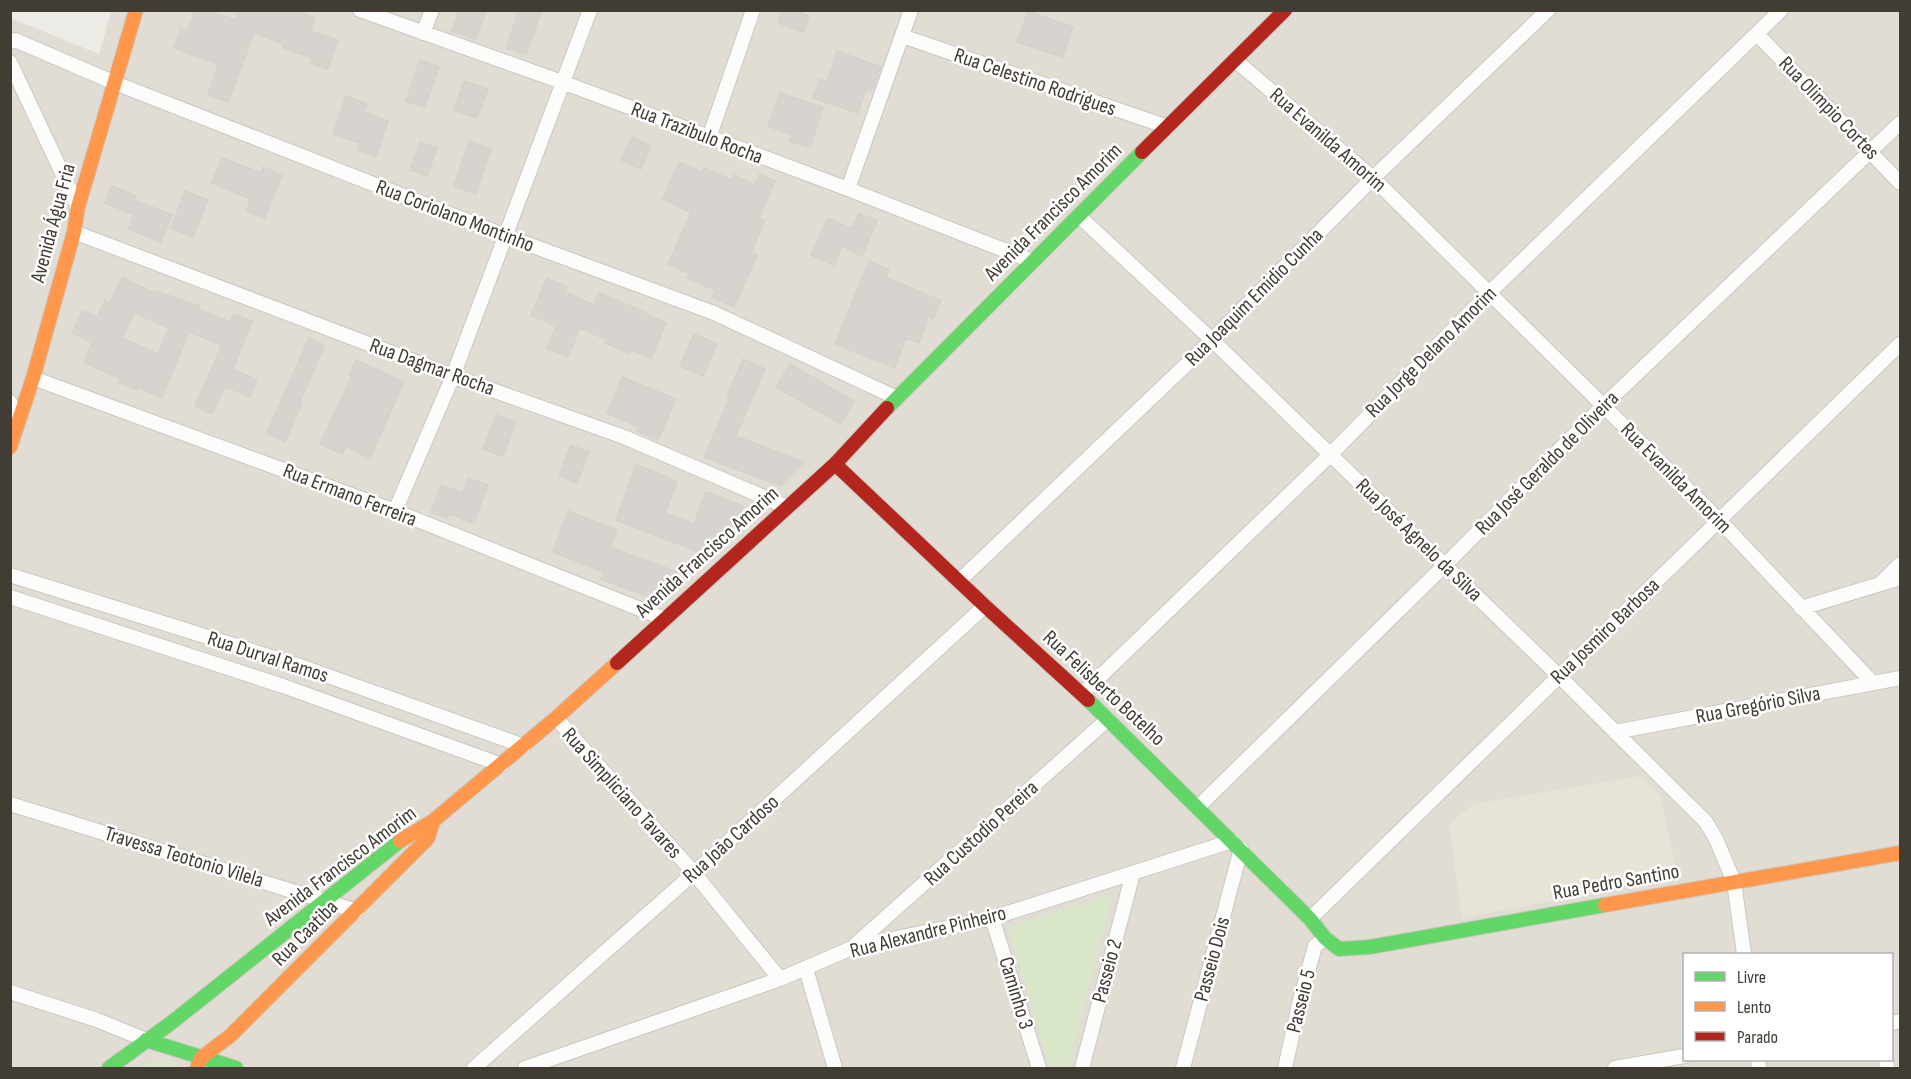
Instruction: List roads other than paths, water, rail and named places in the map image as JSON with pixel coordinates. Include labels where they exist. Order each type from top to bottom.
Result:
[{"type":"main road","name":"Avenida Água Fria","points":[[10,447],[33,378],[74,232],[78,207],[136,10]]},
{"type":"main road","name":"Avenida Francisco Amorim","points":[[109,1068],[171,1023],[408,835],[434,821],[556,718],[835,464],[1032,261],[1285,10]]},
{"type":"main road","name":"Rua Felisberto Botelho","points":[[835,464],[985,606],[1082,693],[1310,919],[1325,938],[1339,949]]},
{"type":"main road","name":"Rua Caatiba","points":[[199,1063],[230,1036],[428,838],[434,821]]},
{"type":"main road","name":"Rua Pedro Santino","points":[[1339,949],[1371,947],[1900,853]]},
{"type":"main road","points":[[146,1040],[199,1063],[236,1068]]},
{"type":"street","name":"Rua Trazibulo Rocha","points":[[360,10],[562,82],[1032,261]]},
{"type":"street","points":[[423,33],[432,10]]},
{"type":"street","points":[[396,511],[453,376],[590,10]]},
{"type":"street","points":[[709,138],[753,10]]},
{"type":"street","points":[[848,189],[910,10]]},
{"type":"street","name":"Rua Joaquim Emidio Cunha","points":[[959,581],[1212,340],[1373,178],[1548,10]]},
{"type":"street","name":"Rua Jorge Delano Amorim","points":[[1082,693],[1330,455],[1490,292],[1781,10]]},
{"type":"street","name":"Rua Olimpio Cortes","points":[[1758,34],[1900,183]]},
{"type":"street","name":"Rua Celestino Rodrigues","points":[[902,36],[1168,127]]},
{"type":"street","name":"Rua Coriolano Montinho","points":[[10,42],[15,40],[115,83],[506,236],[714,313],[897,398]]},
{"type":"street","name":"Rua Evanilda Amorim","points":[[1235,60],[1373,178],[1490,292],[1720,521],[1873,683]]},
{"type":"street","points":[[10,62],[78,207]]},
{"type":"street","name":"Rua José Geraldo de Oliveira","points":[[1198,807],[1445,565],[1604,405],[1900,123]]},
{"type":"street","name":"Rua José Agnelo da Silva","points":[[1079,216],[1212,340],[1445,565],[1706,822],[1716,839],[1734,882],[1744,953]]},
{"type":"street","name":"Rua Dagmar Rocha","points":[[74,232],[453,376],[624,437],[788,507]]},
{"type":"street","name":"Rua Josmiro Barbosa","points":[[1310,919],[1900,344]]},
{"type":"street","name":"Rua Ermano Ferreira","points":[[33,378],[396,511],[665,619]]},
{"type":"street","points":[[10,402],[18,420]]},
{"type":"street","points":[[1880,583],[1900,564]]},
{"type":"street","name":"Rua Durval Ramos","points":[[10,575],[300,666],[524,746]]},
{"type":"street","points":[[1801,608],[1900,578]]},
{"type":"street","name":"Rua Durval Ramos","points":[[10,597],[282,686],[501,765]]},
{"type":"street","name":"Rua João Cardoso","points":[[474,1068],[694,873],[985,606]]},
{"type":"street","name":"Rua Gregório Silva","points":[[1615,732],[1900,678]]},
{"type":"street","name":"Rua Simpliciano Tavares","points":[[556,718],[694,873],[780,979]]},
{"type":"street","name":"Rua Custodio Pereira","points":[[854,947],[1108,719]]},
{"type":"street","name":"Travessa Teotonio Vilela","points":[[10,804],[357,911]]},
{"type":"street","name":"Rua Alexandre Pinheiro","points":[[525,1068],[780,979],[854,947],[992,918],[1133,873],[1236,845]]},
{"type":"street","name":"Passeio Dois","points":[[1183,1068],[1236,845]]},
{"type":"street","name":"Passeio 2","points":[[1082,1068],[1133,873]]},
{"type":"street","name":"Caminho 3","points":[[992,918],[1039,1068]]},
{"type":"street","name":"Passeio 5","points":[[1285,1068],[1315,946],[1325,938]]},
{"type":"street","points":[[807,969],[835,1068]]},
{"type":"street","points":[[10,992],[98,1020],[146,1040]]},
{"type":"street","points":[[1616,1068],[1683,1056]]}]
